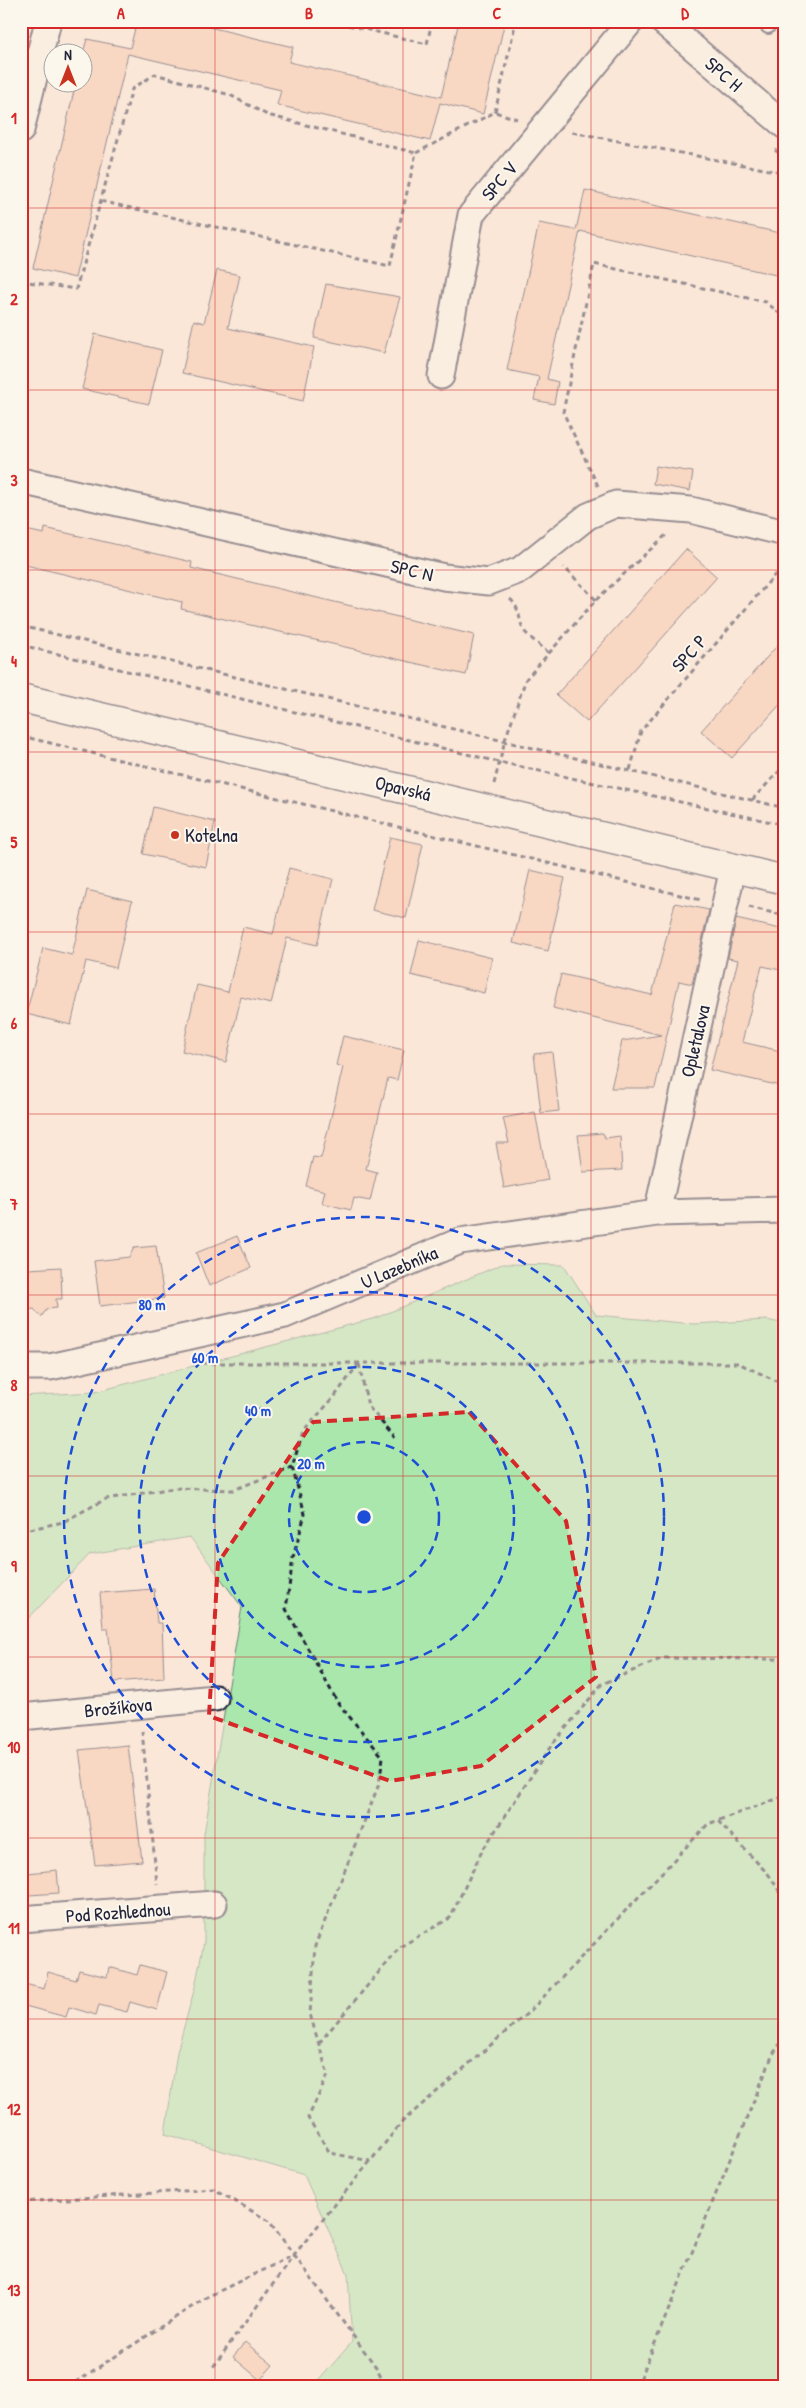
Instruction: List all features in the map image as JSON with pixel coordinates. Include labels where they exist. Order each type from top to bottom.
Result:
[{"type":"main road","name":"Opavská","points":[[21,698],[785,880]]},
{"type":"street","points":[[21,130],[48,21]]},
{"type":"street","name":"SPC V","points":[[441,376],[471,215],[631,21]]},
{"type":"street","name":"SPC H","points":[[662,21],[785,126]]},
{"type":"street","name":"SPC N","points":[[21,481],[428,563],[444,577],[489,582],[520,570],[588,516],[616,504],[691,510],[785,533]]},
{"type":"street","name":"Opletalova","points":[[657,1214],[733,868]]},
{"type":"street","name":"U Lazebníka","points":[[21,1367],[50,1367],[285,1315],[460,1241],[657,1214],[785,1210]]},
{"type":"street","name":"Brožíkova","points":[[21,1717],[215,1698]]},
{"type":"street","name":"Pod Rozhlednou","points":[[21,1919],[214,1904]]},
{"type":"path","points":[[331,21],[427,44],[432,21]]},
{"type":"path","points":[[495,112],[516,21]]},
{"type":"path","points":[[21,281],[76,289],[132,89],[155,74],[230,95],[267,115],[416,153],[495,112],[544,126],[785,173]]},
{"type":"path","points":[[100,201],[390,266],[416,153]]},
{"type":"path","points":[[608,507],[563,412],[594,264],[766,302],[785,318]]},
{"type":"path","points":[[488,809],[504,740],[526,679],[596,600],[691,510]]},
{"type":"path","points":[[546,548],[596,600]]},
{"type":"path","name":"SPC P","points":[[630,770],[641,731],[785,563]]},
{"type":"path","points":[[489,582],[514,602],[524,631],[549,652]]},
{"type":"path","points":[[21,626],[785,808]]},
{"type":"path","points":[[21,645],[499,762],[785,825]]},
{"type":"path","points":[[21,736],[712,903],[726,901],[785,916]]},
{"type":"path","points":[[752,800],[785,765]]},
{"type":"path","points":[[189,1363],[738,1363],[785,1385]]},
{"type":"path","points":[[359,1363],[368,1406],[395,1438]]},
{"type":"path","points":[[359,1363],[303,1432],[292,1467],[305,1514],[293,1558],[286,1609],[338,1703],[383,1757],[379,1784],[315,1946],[310,2014],[328,2075],[308,2118],[330,2153],[370,2160]]},
{"type":"path","points":[[21,1531],[63,1522],[106,1499],[174,1488],[233,1490],[292,1467]]},
{"type":"path","points":[[319,2043],[400,1947],[450,1918],[487,1843],[551,1746],[602,1684],[663,1658],[776,1659],[785,1663]]},
{"type":"path","points":[[139,1705],[159,1908]]},
{"type":"path","points":[[213,2367],[294,2255],[403,2121],[531,2010],[708,1824],[785,1796]]},
{"type":"path","points":[[717,1820],[769,1875],[785,1900]]},
{"type":"path","points":[[637,2387],[773,2054],[785,2037]]},
{"type":"path","points":[[21,2202],[214,2189],[269,2221],[376,2367],[387,2387]]},
{"type":"path","points":[[68,2387],[207,2297],[294,2255]]},
{"type":"path","points":[[776,2387],[785,2332]]},
{"type":"highlighted area","points":[[469,1412],[566,1521],[596,1677],[481,1766],[390,1781],[209,1716],[218,1563],[313,1422]]},
{"type":"green space","points":[[502,1264],[564,1265],[596,1315],[694,1324],[767,1320],[785,1324],[785,2387],[313,2387],[352,2342],[348,2274],[304,2175],[165,2134],[177,2052],[195,1987],[204,1942],[204,1834],[242,1607],[190,1537],[90,1554],[21,1626],[21,1396],[95,1392],[376,1318]]},
{"type":"building","points":[[137,21],[184,21],[293,47],[289,62],[441,97],[459,21],[505,21],[483,114],[440,103],[430,141],[277,105],[281,90],[128,54],[75,278],[33,268],[74,92],[92,92],[92,42],[86,42],[87,39],[130,48]]},
{"type":"building","points":[[585,190],[785,234],[785,277],[580,231],[547,379],[558,382],[554,404],[534,400],[539,377],[507,370],[539,223],[576,230]]},
{"type":"building","points":[[217,270],[240,275],[228,328],[314,347],[303,401],[182,373],[194,320],[204,323]]},
{"type":"building","points":[[326,284],[400,297],[384,353],[314,338]]},
{"type":"building","points":[[95,334],[162,350],[149,404],[82,389]]},
{"type":"building","points":[[656,466],[693,472],[690,491],[653,484]]},
{"type":"building","points":[[45,528],[192,562],[191,568],[474,635],[466,675],[181,609],[182,602],[21,564],[21,529],[44,534]]},
{"type":"building","points":[[686,549],[717,577],[587,722],[556,695]]},
{"type":"building","points":[[785,637],[785,699],[732,758],[701,731]]},
{"type":"building","points":[[153,807],[215,822],[206,867],[143,854]]},
{"type":"building","points":[[390,837],[423,844],[406,918],[372,910]]},
{"type":"building","points":[[289,868],[333,879],[317,945],[287,938],[271,1004],[241,997],[226,1062],[182,1051],[197,985],[228,992],[243,927],[273,934]]},
{"type":"building","points":[[530,870],[565,878],[548,951],[513,943]]},
{"type":"building","points":[[87,890],[132,901],[116,968],[86,961],[71,1025],[26,1014],[43,948],[72,955]]},
{"type":"building","points":[[675,903],[709,910],[692,984],[679,981],[655,1088],[611,1088],[622,1041],[661,1035],[553,1008],[561,974],[652,995]]},
{"type":"building","points":[[736,919],[785,930],[785,971],[762,966],[742,1042],[785,1052],[785,1087],[710,1070],[738,960],[728,958]]},
{"type":"building","points":[[419,940],[492,958],[484,993],[411,975]]},
{"type":"building","points":[[343,1036],[404,1050],[397,1080],[388,1078],[366,1169],[377,1172],[370,1201],[354,1198],[351,1210],[322,1203],[325,1191],[306,1186],[313,1157],[321,1158],[343,1067],[336,1065]]},
{"type":"building","points":[[552,1052],[559,1111],[541,1113],[534,1054]]},
{"type":"building","points":[[535,1112],[548,1180],[504,1188],[496,1143],[509,1143],[503,1118]]},
{"type":"building","points":[[603,1133],[605,1138],[620,1136],[622,1170],[583,1172],[578,1135]]},
{"type":"building","points":[[237,1236],[251,1268],[209,1286],[196,1253]]},
{"type":"building","points":[[156,1246],[164,1298],[100,1306],[94,1261],[129,1257],[134,1248]]},
{"type":"building","points":[[61,1267],[62,1299],[56,1299],[57,1308],[47,1309],[41,1317],[34,1309],[21,1311],[21,1271]]},
{"type":"building","points":[[154,1589],[157,1623],[162,1623],[164,1678],[114,1682],[108,1628],[103,1628],[100,1593]]},
{"type":"building","points":[[128,1745],[142,1861],[95,1865],[79,1750]]},
{"type":"building","points":[[57,1870],[59,1893],[29,1895],[27,1873]]},
{"type":"building","points":[[140,1965],[167,1972],[157,2010],[130,2002],[127,2012],[99,2005],[96,2015],[69,2007],[66,2017],[21,2005],[21,1983],[44,1989],[48,1972],[76,1980],[79,1970],[107,1977],[109,1967],[137,1975]]},
{"type":"building","points":[[245,2342],[273,2365],[260,2380],[233,2357]]},
{"type":"place","name":"Kotelna","points":[[175,835]]}]
